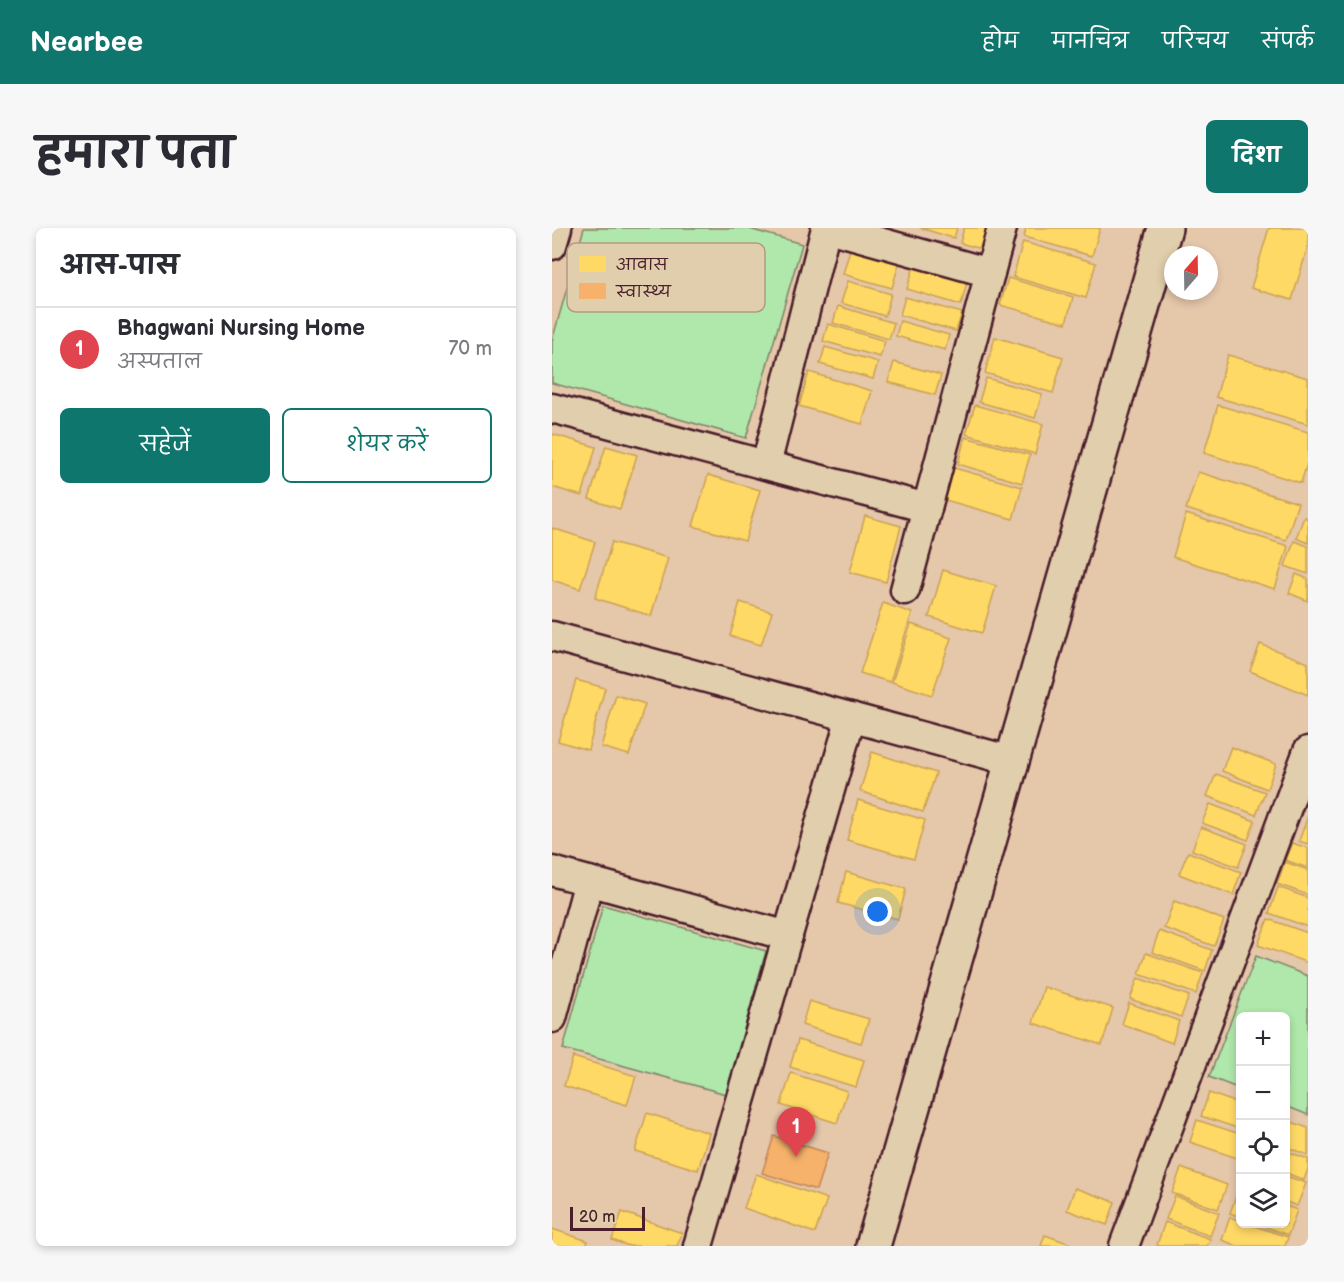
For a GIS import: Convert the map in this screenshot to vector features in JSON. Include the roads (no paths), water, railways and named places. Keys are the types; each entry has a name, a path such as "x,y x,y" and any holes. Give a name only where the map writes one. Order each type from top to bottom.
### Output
{"street":[{"path":"552,246 557,228"},
{"path":"766,465 827,228 990,273"},
{"path":"905,590 1002,228"},
{"path":"873,1246 1165,228"},
{"path":"552,408 927,508"},
{"path":"552,636 1012,761"},
{"path":"698,1246 851,717"},
{"path":"1124,1246 1308,751"},
{"path":"552,871 788,936"},
{"path":"552,1018 589,881"}],"place":[{"name":"Bhagwani Nursing Home","path":"796,1157"}]}
